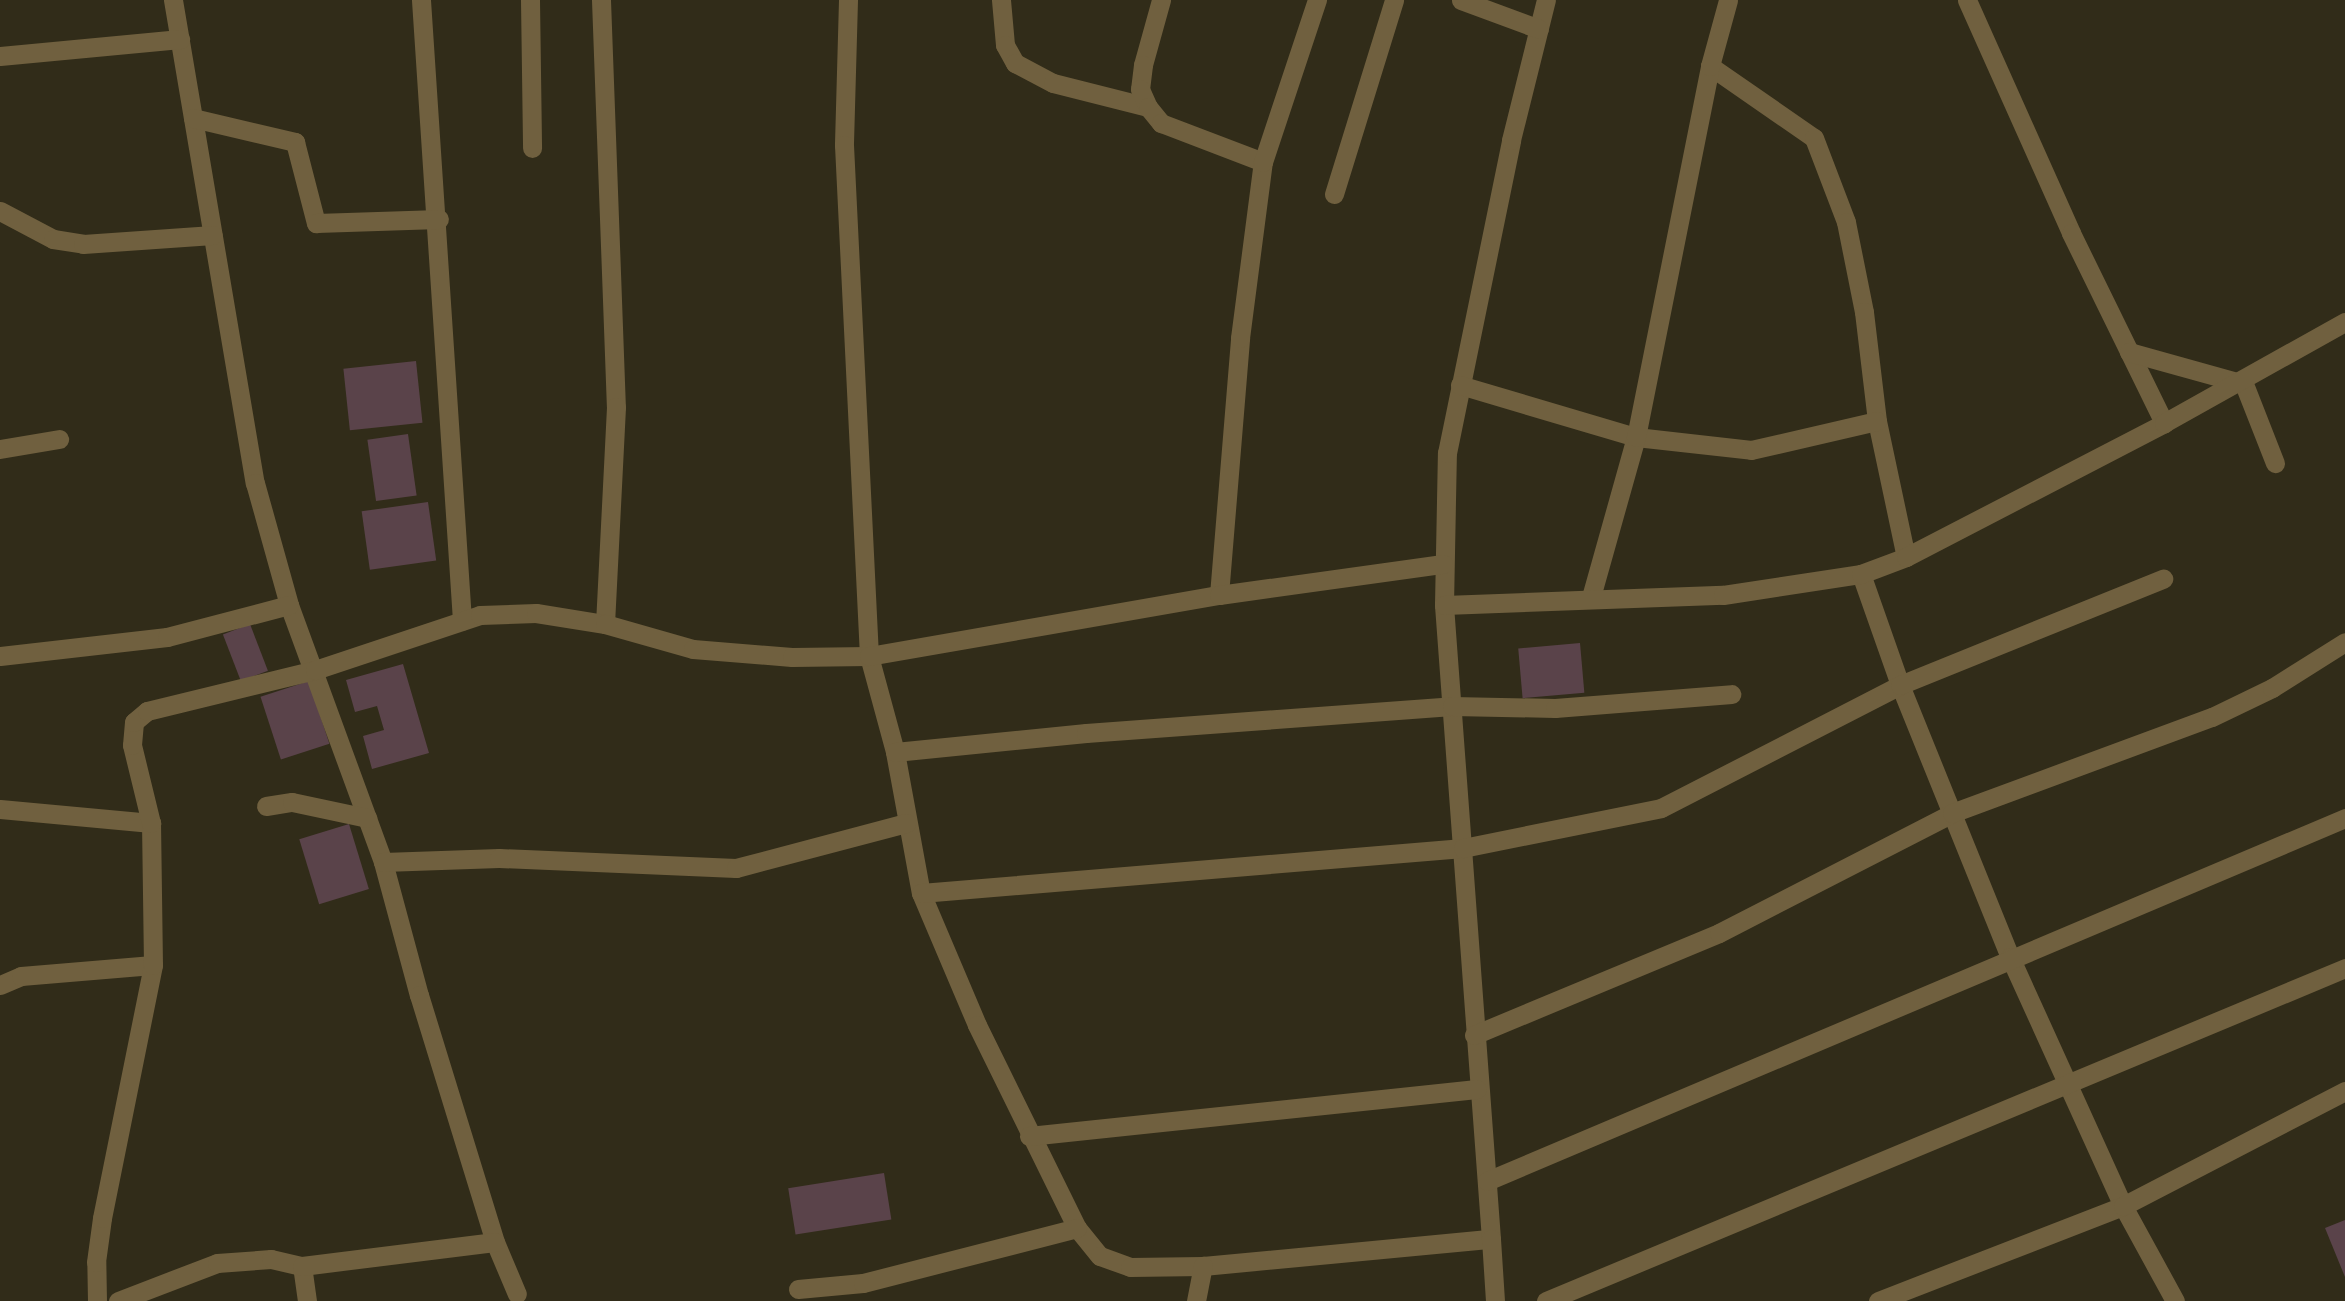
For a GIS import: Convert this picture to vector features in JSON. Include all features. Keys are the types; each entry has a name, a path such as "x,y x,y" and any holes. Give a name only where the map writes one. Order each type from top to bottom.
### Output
{"street":[{"path":"173,0 256,483 289,605 383,862 419,995 495,1242 517,1294"},
{"path":"421,0 424,90 439,219 462,621"},
{"path":"530,0 532,148"},
{"path":"601,0 616,407 605,624"},
{"path":"848,0 844,145 869,656 895,752 921,893 1029,1136 1077,1228 1100,1256 1130,1267 1203,1266 1491,1239"},
{"path":"1001,0 1004,45 1015,63 1053,83 1148,107"},
{"path":"1161,0 1143,65 1140,89 1148,107 1161,123 1263,162"},
{"path":"1219,596 1240,338 1263,162 1317,0"},
{"path":"1334,194 1394,0"},
{"path":"1461,0 1539,29"},
{"path":"1495,1301 1487,1181 1477,1089 1463,848 1444,605 1447,453 1546,0"},
{"path":"1591,597 1636,437 1710,66 1728,0"},
{"path":"1967,0 2071,233 2164,423"},
{"path":"0,56 180,40"},
{"path":"1710,66 1814,138 1846,222 1864,312 1877,421 1906,557"},
{"path":"193,118 295,142 316,223 439,219"},
{"path":"0,211 52,239 83,244 213,235"},
{"path":"1444,605 1591,597 1723,595 1861,574 1906,557 2164,423 2345,321"},
{"path":"2129,352 2244,384 2275,463"},
{"path":"1460,385 1636,437 1751,450 1877,421"},
{"path":"0,449 59,439"},
{"path":"97,1301 96,1262 102,1217 153,965 152,823 132,745 134,722 164,705 315,670 480,615 536,612 605,624 694,649 792,657 869,656 1219,596 1443,564"},
{"path":"1861,574 1900,685 2010,957 2123,1206 2175,1301"},
{"path":"921,893 1463,848 1661,808 1900,685 2163,579"},
{"path":"0,656 167,637 289,605"},
{"path":"1474,1035 1719,933 1952,813 2212,717 2272,688 2345,642"},
{"path":"895,752 1086,733 1452,706 1555,708 1731,694"},
{"path":"266,806 292,803 367,818"},
{"path":"0,809 152,823"},
{"path":"1487,1181 2010,957 2345,818"},
{"path":"383,862 499,858 736,868 906,823"},
{"path":"0,985 21,976 153,965"},
{"path":"1546,1301 2345,968"},
{"path":"1029,1136 1477,1089"},
{"path":"1878,1301 2123,1206 2345,1091"},
{"path":"797,1289 863,1283 1077,1228"},
{"path":"118,1301 217,1263 271,1259 302,1266 495,1242"},
{"path":"302,1266 307,1301"},
{"path":"1196,1301 1203,1266"}],"building":[{"path":"416,361 422,423 350,430 343,369"},
{"path":"408,434 417,495 376,501 367,440"},
{"path":"428,502 436,560 370,570 362,511"},
{"path":"250,624 268,671 241,681 223,634"},
{"path":"1580,643 1584,693 1523,698 1518,648"},
{"path":"403,664 429,753 372,769 363,736 384,730 377,706 355,712 346,680"},
{"path":"309,681 329,744 281,760 260,697"},
{"path":"349,824 369,889 319,904 299,839"},
{"path":"884,1173 891,1219 796,1235 788,1188"},
{"path":"2345,1220 2345,1277 2325,1228"}]}
